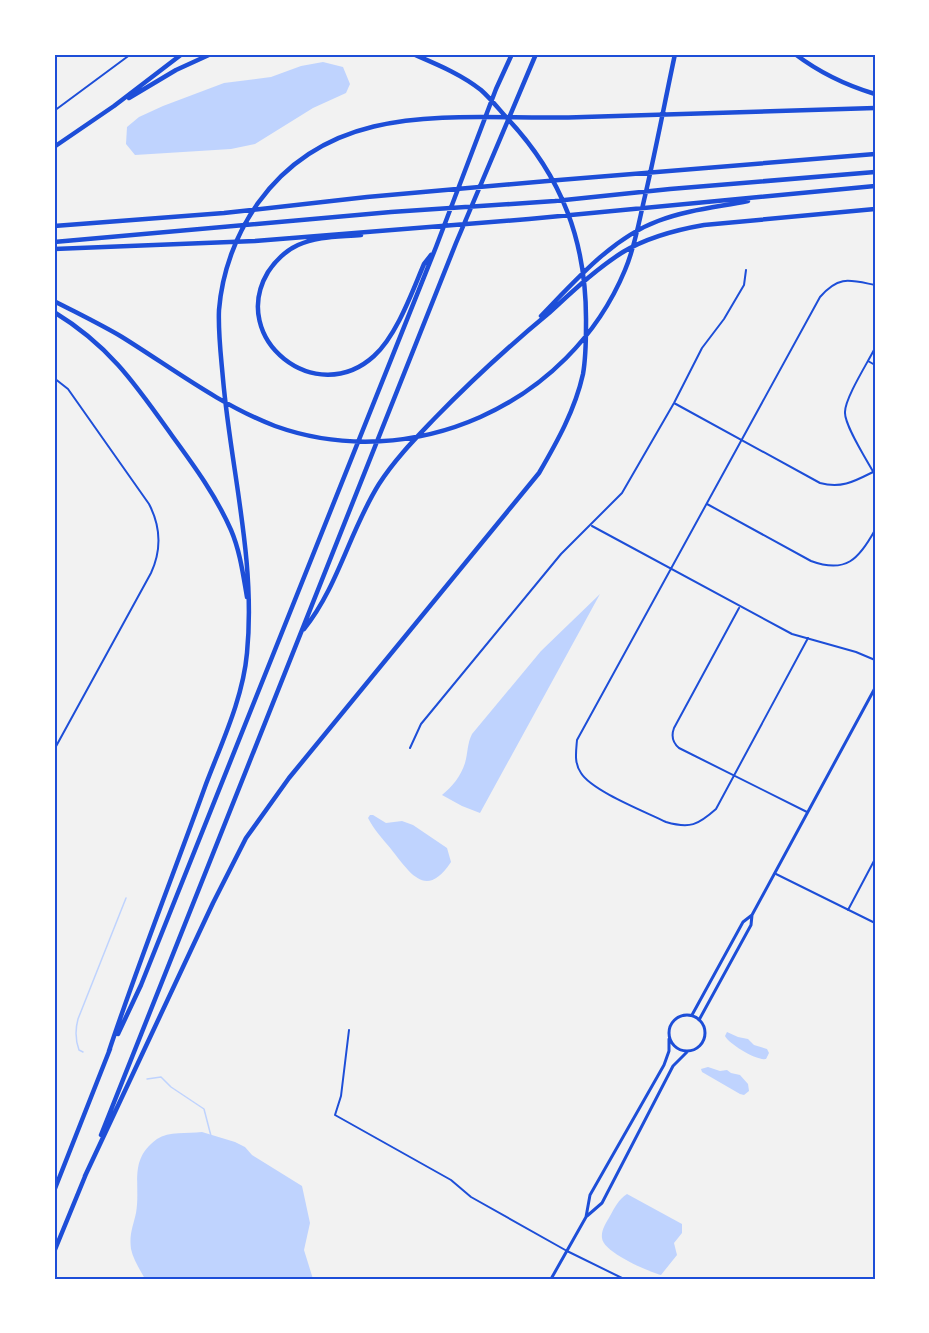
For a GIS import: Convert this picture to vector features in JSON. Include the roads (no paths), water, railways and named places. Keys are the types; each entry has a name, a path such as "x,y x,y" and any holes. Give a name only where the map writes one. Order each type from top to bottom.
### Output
{"highway":[{"path":"54,147 114,106 182,54"},
{"path":"114,106 176,70 211,54"},
{"path":"85,1176 213,903 246,838 290,778 519,499 554,447 575,401 583,373 586,347 586,305 578,241 557,186 534,148 481,90 445,68 412,54"},
{"path":"109,1051 145,975 436,247 496,89 512,54"},
{"path":"54,1252 456,243 536,54"},
{"path":"54,301 120,336 243,412 285,429 333,440 370,442 414,438 461,426 515,399 562,362 595,324 615,292 636,237 675,54"},
{"path":"795,54 820,73 875,94"},
{"path":"54,1191 109,1051 135,973 235,707 247,657 250,614 249,576 225,408 220,346 220,305 227,269 238,238 249,216 263,196 290,168 313,151 357,130 386,123 440,117 576,118 875,108"},
{"path":"54,226 224,213 367,197 875,154"},
{"path":"54,242 875,172"},
{"path":"54,249 255,241 529,219 875,186"},
{"path":"523,335 571,284 632,234 656,221 676,215 772,196"},
{"path":"300,634 317,613 368,504 388,471 404,451 452,401 523,335 602,267 623,252 660,235 704,225 875,209"},
{"path":"400,228 312,240 299,244 277,260 262,286 259,314 266,338 284,360 302,370 326,375 347,372 362,366 376,354 387,339 424,264 436,247"},
{"path":"54,312 96,342 119,364 206,483 225,518 238,551 250,614"}],"street":[{"path":"54,111 131,54"},
{"path":"411,748 421,724 561,554 622,493 674,403 702,348 724,320 744,285 746,270"},
{"path":"808,639 716,809 702,821 690,826 666,822 592,785 581,773 576,760 577,740 820,297 840,280 875,285"},
{"path":"674,403 826,484 847,485 874,473 847,423 844,411 875,348"},
{"path":"868,361 875,365"},
{"path":"54,378 75,398 149,504 158,523 159,534 158,552 151,573 54,750"},
{"path":"707,504 811,561 826,566 841,566 850,562 866,546 875,530"},
{"path":"591,525 792,634 856,651 875,660"},
{"path":"740,606 672,733 674,742 679,748 807,812"},
{"path":"692,1016 740,927 752,915 875,688"},
{"path":"848,910 875,859"},
{"path":"775,873 875,924"},
{"path":"699,1020 751,926 752,915"},
{"path":"551,1279 586,1217 590,1195 664,1065 669,1051 670,1026 679,1016 692,1016 703,1025 705,1037 699,1047 688,1051 673,1066 602,1203 586,1217"},
{"path":"349,1030 341,1096 335,1115 451,1180 471,1197 567,1251 624,1279"},
{"path":"669,1039 677,1048 688,1051"}],"water":[{"path":"323,62 343,67 350,84 346,93 313,108 255,144 231,149 135,155 126,144 127,127 139,117 163,106 224,83 271,77 301,66"},
{"path":"600,594 480,813 442,795 453,785 461,772 472,734 541,651"},
{"path":"370,815 386,823 402,821 413,825 447,848 451,862 434,879 426,881 419,879 405,867 376,830 368,818"},
{"path":"727,1032 767,1049 769,1053 766,1059 750,1055 737,1047 725,1036"},
{"path":"708,1067 740,1075 748,1084 749,1091 744,1095 740,1094 702,1072 701,1069"},
{"path":"202,1132 245,1147 252,1155 302,1186 310,1223 304,1250 313,1279 145,1279 131,1249 139,1164 142,1155 162,1136"},
{"path":"627,1194 682,1224 682,1233 674,1243 677,1255 661,1275 617,1255 604,1243 602,1235 604,1227 617,1204"}],"waterway":[{"path":"83,1052 79,1050 76,1038 78,1019 126,898"},
{"path":"147,1079 161,1077 171,1087 204,1109 211,1136"}]}
